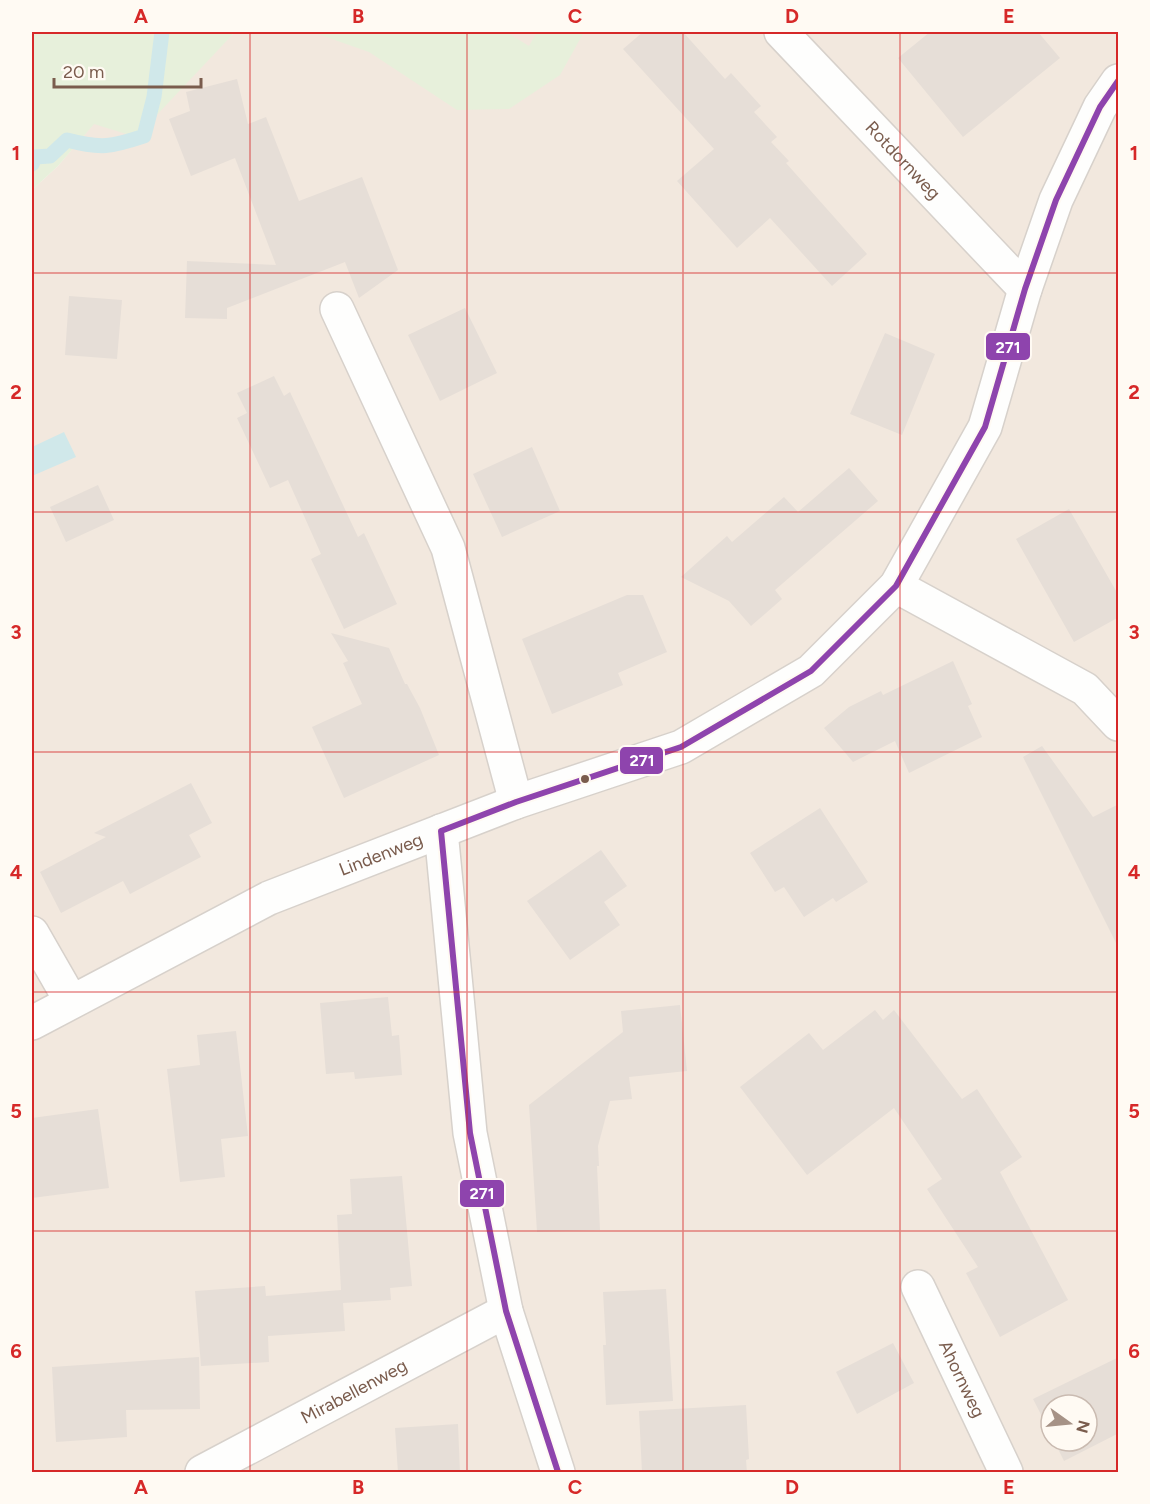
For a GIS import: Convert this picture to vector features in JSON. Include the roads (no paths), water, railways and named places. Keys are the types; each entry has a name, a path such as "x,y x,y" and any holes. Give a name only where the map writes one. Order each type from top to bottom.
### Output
{"street":[{"name":"Rotdornweg","path":"782,32 1025,289"},
{"name":"Lindenweg","path":"32,1023 71,1000 269,898 516,802 681,747 811,671 896,586 985,427 1025,289 1056,200 1100,106 1119,81"},
{"path":"337,309 448,548 516,802"},
{"path":"896,586 1085,689 1119,724"},
{"path":"441,831 470,1133 506,1311 558,1473"},
{"path":"32,933 71,1000"},
{"name":"Ahornweg","path":"918,1287 1006,1473"},
{"name":"Mirabellenweg","path":"202,1473 506,1311"}],"water":[{"path":"64,432 76,457 32,476 32,447"}],"waterway":[{"path":"32,164 35,157 50,156 67,140 98,146 123,143 144,136 154,97 162,32"}]}
